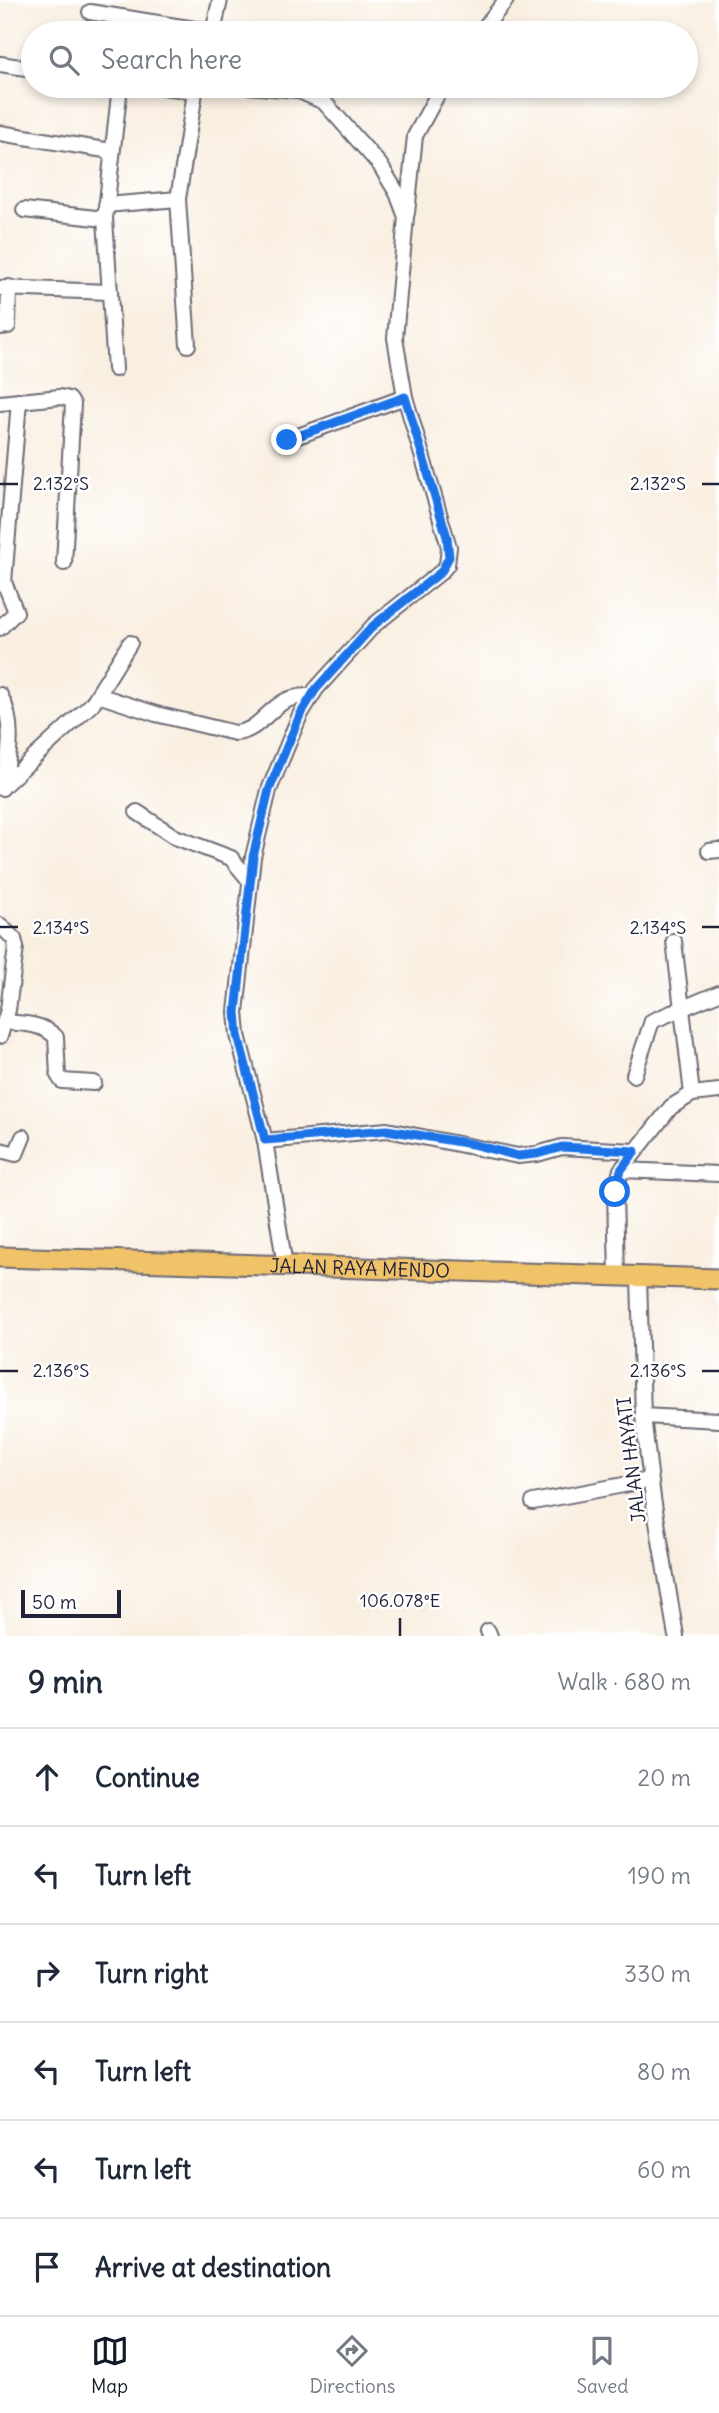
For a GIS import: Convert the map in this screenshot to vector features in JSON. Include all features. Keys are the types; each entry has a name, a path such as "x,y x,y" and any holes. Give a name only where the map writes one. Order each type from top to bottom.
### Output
{"highway":[{"name":"JALAN RAYA MENDO","path":"0,1257 617,1278 719,1279"}],"street":[{"path":"215,21 220,0"},
{"path":"489,21 506,0"},
{"path":"90,12 145,21"},
{"path":"0,64 21,67"},
{"path":"115,369 106,212 118,98"},
{"path":"188,345 178,199 194,98"},
{"path":"314,98 324,103 380,165 406,216"},
{"path":"285,1266 265,1140 245,1064 236,1012 250,881 269,790 310,696 383,617 433,580 447,565 447,537 405,397 395,338 395,316 415,136 436,98"},
{"path":"0,134 111,151"},
{"path":"24,210 106,212 178,199"},
{"path":"0,327 8,326 4,288 110,292"},
{"path":"0,402 61,397 69,398 74,404 64,563"},
{"path":"287,440 405,397"},
{"path":"0,628 16,612 4,582 19,401"},
{"path":"1,790 98,695 130,643"},
{"path":"0,695 9,719 10,740 1,790"},
{"path":"98,695 156,714 235,733 247,729 283,700 294,695 310,696"},
{"path":"137,812 176,837 231,858 250,881"},
{"path":"0,925 14,939 15,952 3,1029 41,1026 49,1030 56,1037 58,1075 62,1082 94,1083"},
{"path":"674,942 692,1094"},
{"path":"634,1075 652,1021 719,993"},
{"path":"617,1278 615,1192 621,1170 671,1107 692,1094 719,1091"},
{"path":"265,1140 387,1130 472,1144 518,1156 562,1147 635,1151"},
{"path":"0,1150 16,1154 23,1137"},
{"path":"621,1170 719,1174"},
{"name":"JALAN HAYATI","path":"639,1278 643,1416 650,1480 676,1636"},
{"path":"643,1416 719,1420"},
{"path":"533,1502 650,1480"}],"route":[{"path":"287,440 405,397 447,537 449,557 447,565 433,580 383,617 310,696 269,790 253,857 236,1012 238,1035 265,1140 387,1130 472,1144 518,1156 537,1154 555,1147 635,1151 621,1170 615,1192"}]}
